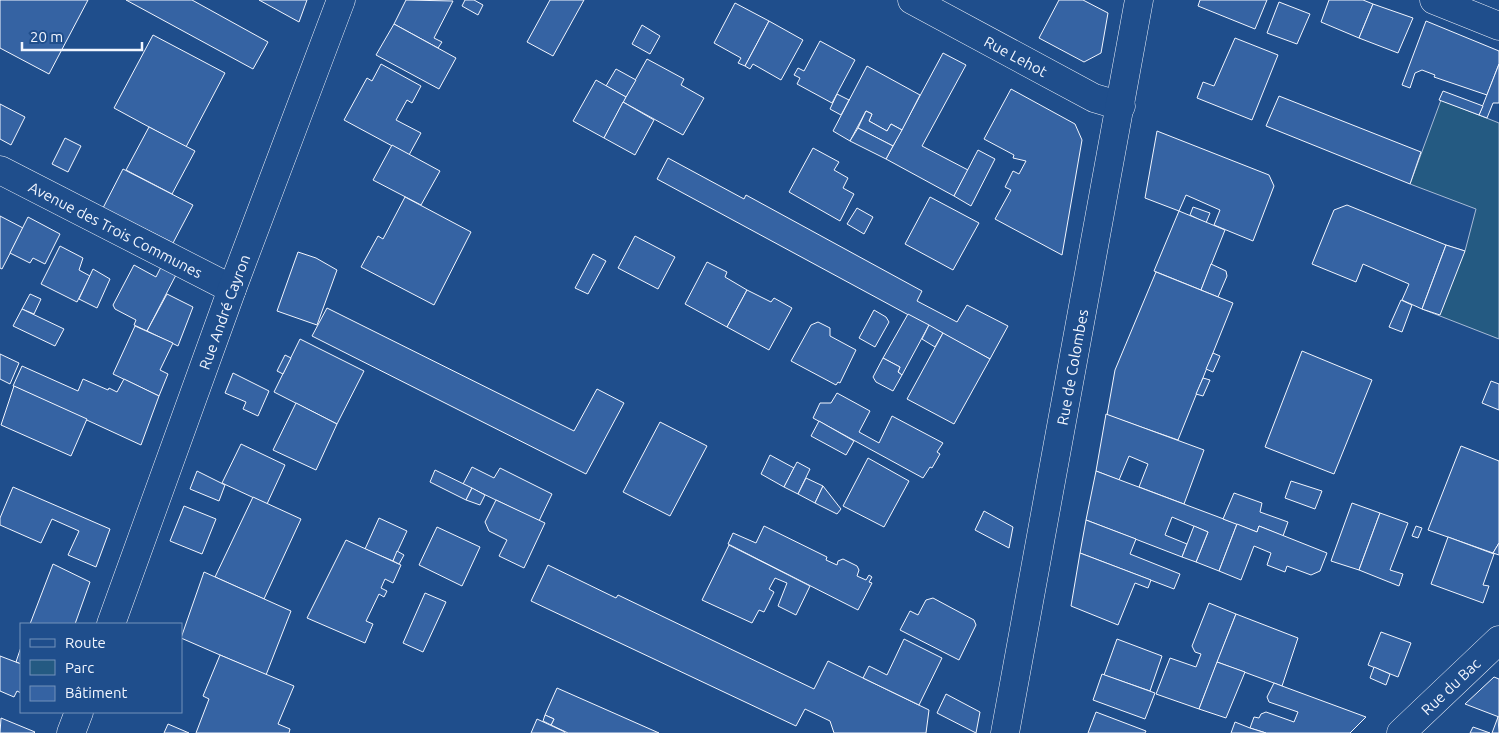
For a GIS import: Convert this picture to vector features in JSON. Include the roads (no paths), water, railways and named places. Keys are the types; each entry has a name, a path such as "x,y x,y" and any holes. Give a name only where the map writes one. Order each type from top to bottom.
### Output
{"street":[{"name":"Rue André Cayron","path":"111,623 232,289 341,0"},
{"name":"Rue Lehot","path":"912,0 1094,98 1121,106"},
{"name":"Rue de Colombes","path":"1004,733 1139,0"},
{"path":"1434,0 1499,26"},
{"name":"Avenue des Trois Communes","path":"0,170 232,289"},
{"name":"Rue du Bac","path":"1401,733 1499,640"},
{"path":"71,733 79,713"}]}
